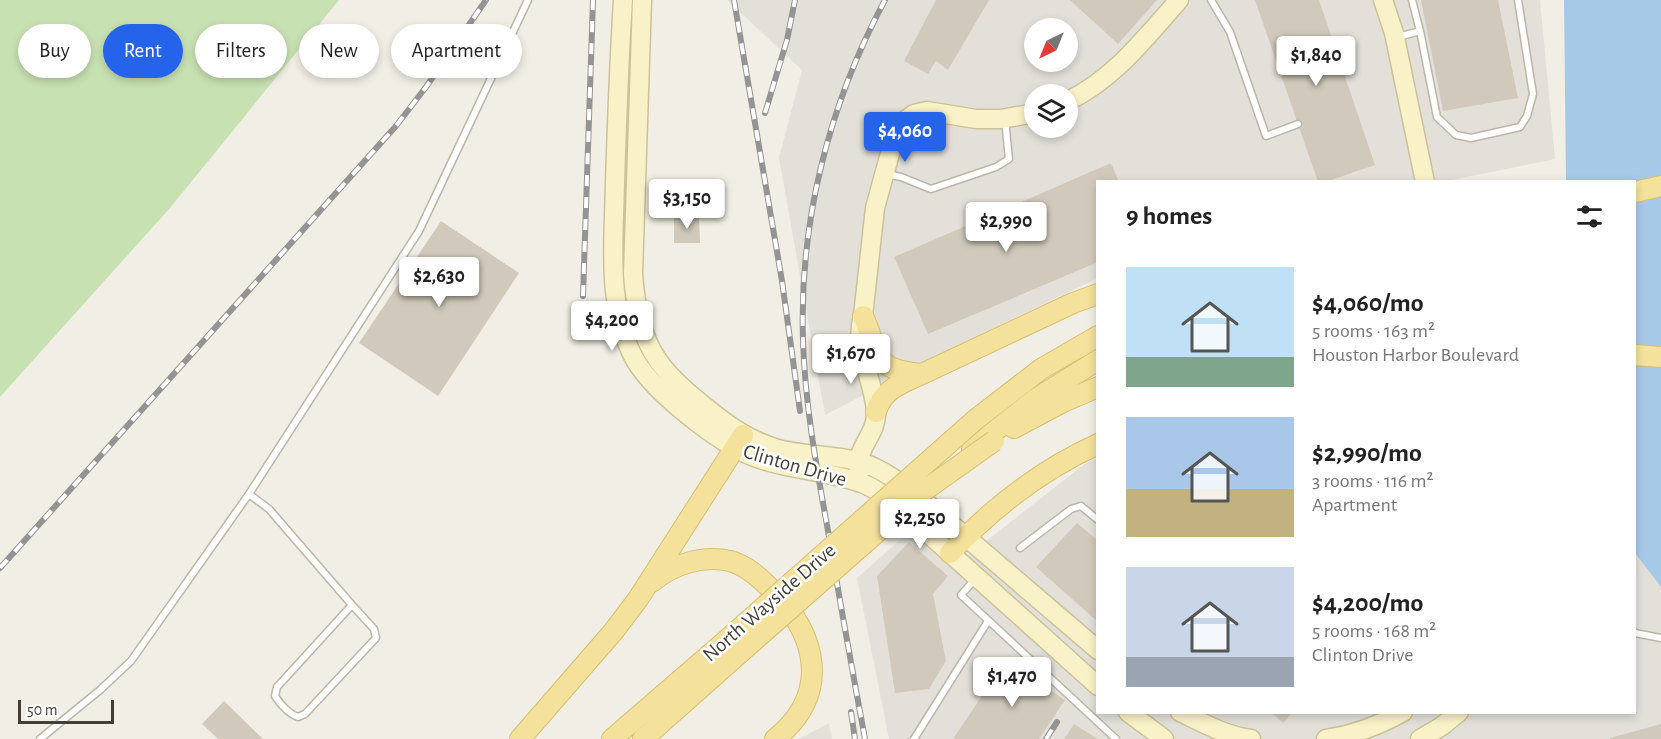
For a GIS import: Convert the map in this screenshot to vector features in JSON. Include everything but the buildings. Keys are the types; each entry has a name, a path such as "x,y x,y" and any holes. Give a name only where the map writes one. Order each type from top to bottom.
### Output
{"main road":[{"name":"Clinton Drive","path":"623,0 617,104 613,276 622,328 634,358 649,379 688,414 775,464 860,483 875,489 892,501 1096,684"},
{"name":"Clinton Drive","path":"642,0 633,274 638,316 649,345 671,379 714,414 739,442 760,443 794,453 857,461 881,471 910,489 1096,648"},
{"path":"1078,95 1115,70 1179,0"},
{"path":"1383,0 1395,38 1425,180"},
{"path":"876,412 860,343 860,327 871,227 895,135 903,122 914,114 927,111 962,118 1005,118 1024,115"},
{"path":"1636,192 1661,186"},
{"path":"860,483 857,461 860,451 871,435 878,404 886,392 1073,303 1096,295"},
{"path":"863,316 870,330 875,351 886,364 900,372 922,374"},
{"name":"North Wayside Drive","path":"612,739 735,644 925,490 986,432 1034,374 1096,337"},
{"path":"1636,356 1661,357"},
{"path":"986,432 1052,387 1096,361"},
{"name":"North Wayside Drive","path":"643,739 735,644 986,432 1042,412 1096,388"},
{"path":"520,739 613,632 646,588 739,442"},
{"path":"950,553 1019,489 1075,454 1096,445"},
{"path":"646,588 658,577 686,563 717,559 731,561 744,567 764,582 786,604 804,631 810,646 813,662 812,679 803,709 796,720 776,739"},
{"path":"977,577 993,560"},
{"path":"1184,714 1239,738 1251,739"},
{"path":"1326,739 1379,726 1400,714"},
{"path":"1420,739 1458,714"},
{"path":"1440,739 1459,714"},
{"path":"1131,716 1157,739"},
{"path":"1131,716 1164,739"}],"lane":[{"path":"40,739 100,690 130,661 249,494 419,231 528,0"},
{"path":"1211,0 1222,15 1230,32 1266,136 1298,124"},
{"path":"1412,0 1437,117 1456,135 1471,138 1520,127 1527,116 1533,94 1518,0"},
{"path":"1395,38 1420,32"},
{"path":"884,173 931,189 996,167 1009,159 1005,118"},
{"path":"249,494 269,509 374,629 376,638 306,714 294,716 275,696 277,687 352,605"},
{"path":"1020,548 1071,508 1081,506 1096,518"},
{"path":"977,577 961,595 1116,739"},
{"path":"914,739 988,621"},
{"path":"1636,633 1661,638"}],"shaded area":[{"path":"727,0 1540,0 1555,159 1452,180 1096,180 1096,279 983,333 825,415 779,158 802,70"},
{"path":"1096,459 1096,714 1636,714 1636,554 1661,587 1661,739 889,739 857,578 911,530 953,567 1086,463"},
{"path":"829,723 832,739 799,739"}],"green space":[{"path":"0,0 339,0 320,24 299,24 299,49 287,64 287,24 195,24 195,78 276,78 170,208 0,397"}],"water":[{"path":"1564,0 1661,0 1661,587 1636,554 1636,180 1566,180"}],"railway":[{"path":"0,568 396,126 486,0"},
{"path":"583,296 593,0"},
{"path":"734,0 782,281 800,411"},
{"path":"765,113 787,40 795,0"},
{"path":"865,739 806,391 803,296 812,208 833,122 865,40 885,0"},
{"path":"851,712 855,739"},
{"path":"1046,739 1057,722"}]}
